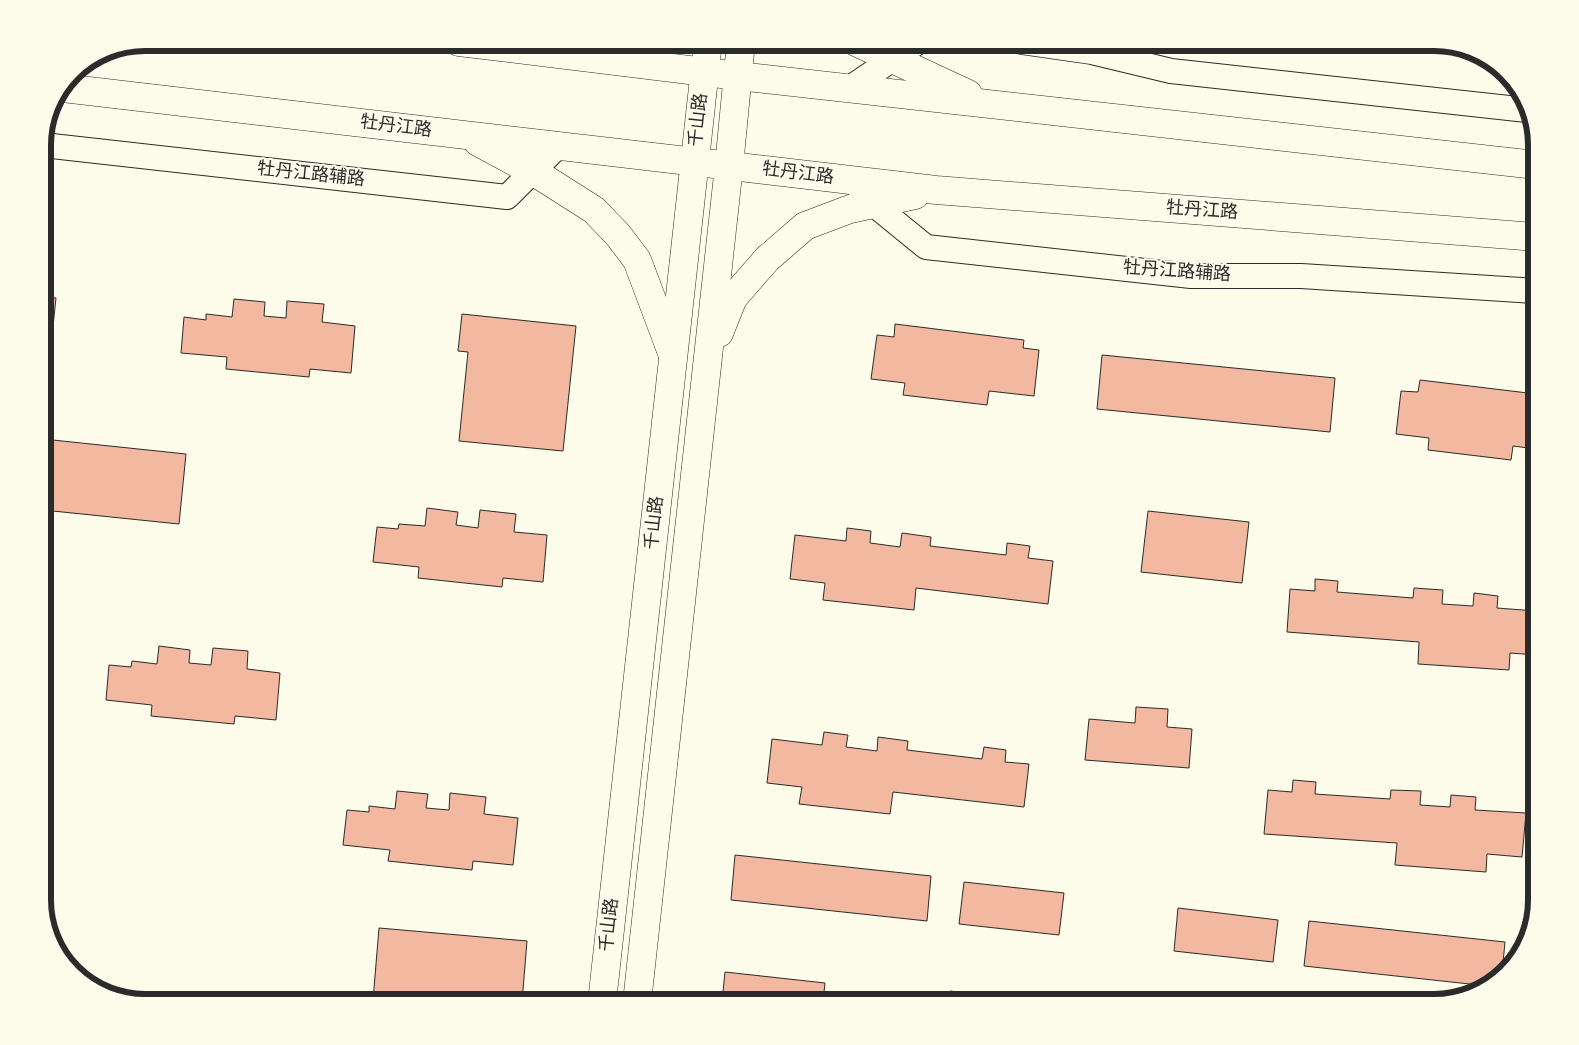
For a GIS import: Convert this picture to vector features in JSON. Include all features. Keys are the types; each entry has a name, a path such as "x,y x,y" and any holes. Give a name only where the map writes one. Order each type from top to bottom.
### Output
{"street":[{"path":"577,51 704,72 1528,164"},
{"name":"千山路","path":"603,994 707,51"},
{"name":"千山路","path":"639,994 729,166 739,51"},
{"path":"876,51 987,103"},
{"path":"850,88 905,51"},
{"path":"1085,51 1171,71 1520,109"},
{"name":"牡丹江路","path":"70,89 936,190 1528,236"},
{"path":"466,135 532,171 594,210 618,235 637,260 673,357"},
{"name":"牡丹江路辅路","path":"51,146 507,198 558,146"},
{"name":"牡丹江路辅路","path":"842,179 926,247 1191,276 1301,276 1528,290"},
{"path":"707,362 733,298 767,259 805,226 850,209 936,190"}],"building":[{"path":"51,298 56,298 51,345"},
{"path":"234,299 265,302 264,316 286,318 287,301 324,304 322,322 355,326 351,373 310,369 309,377 226,369 227,357 181,353 184,317 206,320 206,314 232,317"},
{"path":"462,314 576,326 563,451 459,441 468,352 458,351"},
{"path":"895,324 1024,340 1023,348 1039,350 1034,396 989,391 987,405 903,395 905,383 871,379 877,335 894,337"},
{"path":"1102,355 1335,378 1330,432 1097,409"},
{"path":"1420,380 1528,393 1528,448 1513,446 1511,460 1428,450 1429,438 1396,434 1401,391 1418,392"},
{"path":"51,440 186,454 179,524 51,511"},
{"path":"427,508 458,512 456,525 478,528 480,510 516,514 514,532 547,535 543,582 503,578 502,587 418,578 419,567 373,562 377,527 398,529 399,524 425,526"},
{"path":"1148,511 1249,522 1242,583 1141,572"},
{"path":"847,528 871,531 870,543 900,547 902,533 931,537 930,546 1006,555 1007,543 1030,546 1028,558 1053,561 1048,604 916,588 914,610 823,600 825,583 790,579 795,535 846,541"},
{"path":"1315,579 1338,581 1337,592 1413,598 1414,588 1443,590 1442,604 1473,606 1474,593 1498,596 1497,608 1528,610 1528,654 1510,653 1509,670 1418,664 1419,642 1287,632 1290,589 1315,591"},
{"path":"159,646 190,650 189,663 211,665 213,648 248,651 247,669 280,673 276,720 235,716 234,724 151,716 152,705 106,700 109,665 131,667 132,661 157,664"},
{"path":"1136,707 1168,709 1167,727 1192,729 1189,768 1085,760 1089,719 1135,723"},
{"path":"824,732 848,735 846,747 877,751 878,737 908,741 907,750 982,759 984,747 1006,750 1005,762 1029,764 1024,807 893,792 890,814 799,804 802,787 767,783 772,739 822,745"},
{"path":"1293,780 1316,782 1315,794 1390,799 1391,790 1421,791 1420,805 1450,807 1451,795 1476,797 1475,810 1526,813 1522,857 1487,854 1486,872 1395,865 1397,843 1264,834 1268,790 1292,792"},
{"path":"397,791 428,794 426,808 449,810 450,793 486,797 484,814 518,818 513,865 473,861 472,870 388,861 390,850 343,845 347,810 369,812 369,806 395,809"},
{"path":"735,855 931,876 927,921 731,900"},
{"path":"964,882 1064,893 1059,935 959,924"},
{"path":"1178,908 1278,920 1273,962 1174,951"},
{"path":"1309,921 1505,942 1503,963 1486,978 1475,985 1304,966"},
{"path":"379,928 527,941 523,994 374,994"},
{"path":"725,972 825,983 824,994 723,994"},
{"path":"950,991 977,994 949,994"}]}
